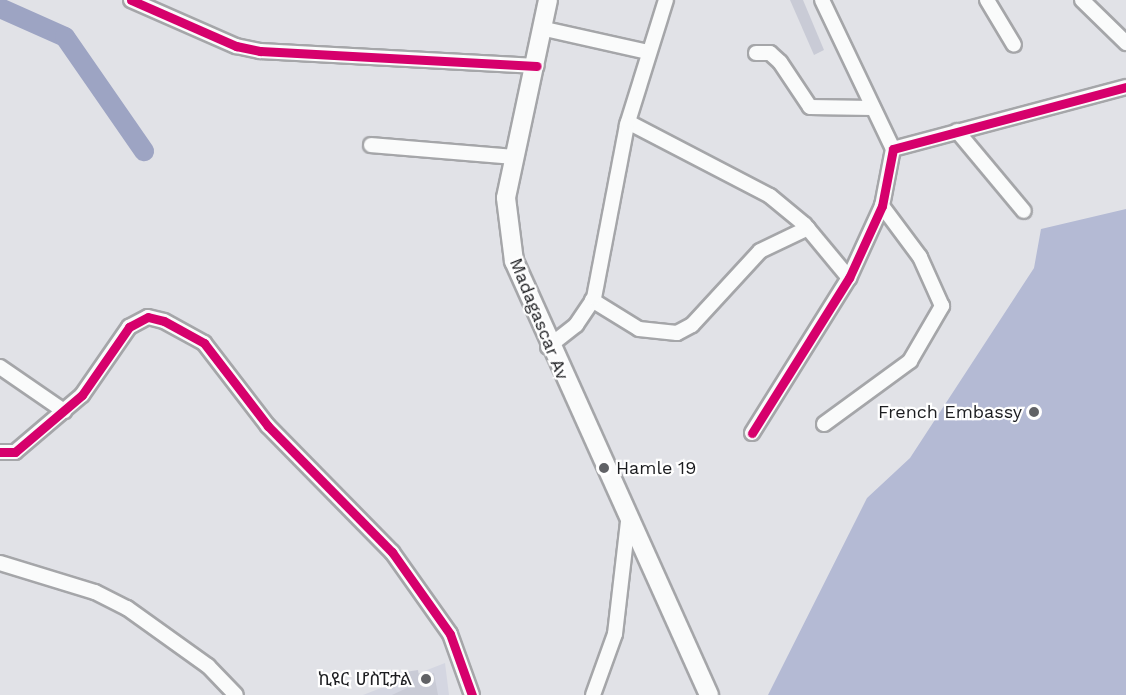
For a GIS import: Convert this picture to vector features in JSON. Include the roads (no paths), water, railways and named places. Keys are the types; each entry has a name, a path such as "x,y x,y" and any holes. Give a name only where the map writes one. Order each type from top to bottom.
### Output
{"main road":[{"name":"Madagascar Av","path":"548,0 545,29 537,66 513,157 505,215 519,278 628,522 709,695"}],"street":[{"path":"131,0 236,46 260,51 537,66"},
{"path":"549,347 576,326 592,300 628,122 666,0"},
{"path":"752,433 849,278 882,206 893,149 822,0"},
{"path":"987,0 1014,45"},
{"path":"1082,0 1126,43"},
{"path":"545,29 648,52"},
{"path":"756,53 770,53 780,62 810,107 872,108"},
{"path":"893,149 1126,87"},
{"path":"628,122 770,196 808,228 849,278"},
{"path":"957,131 1024,212"},
{"path":"370,145 513,157"},
{"path":"824,424 910,361 942,306 920,257 882,206"},
{"path":"592,300 639,329 677,333 692,325 760,251 808,228"},
{"path":"0,452 15,452 64,411 98,378 120,338 137,321 148,317 164,321 204,343 268,426 392,552 450,634 472,695"},
{"path":"0,367 64,411"},
{"path":"593,695 615,634 628,522"},
{"path":"0,563 95,592 127,608 208,666 236,695"}],"waterway":[{"path":"0,8 65,37 144,151"}],"place":[{"name":"French Embassy","path":"1034,412"},
{"name":"Hamle 19","path":"604,468"},
{"name":"ኪዩር ሆስፒታል","path":"426,679"}]}
